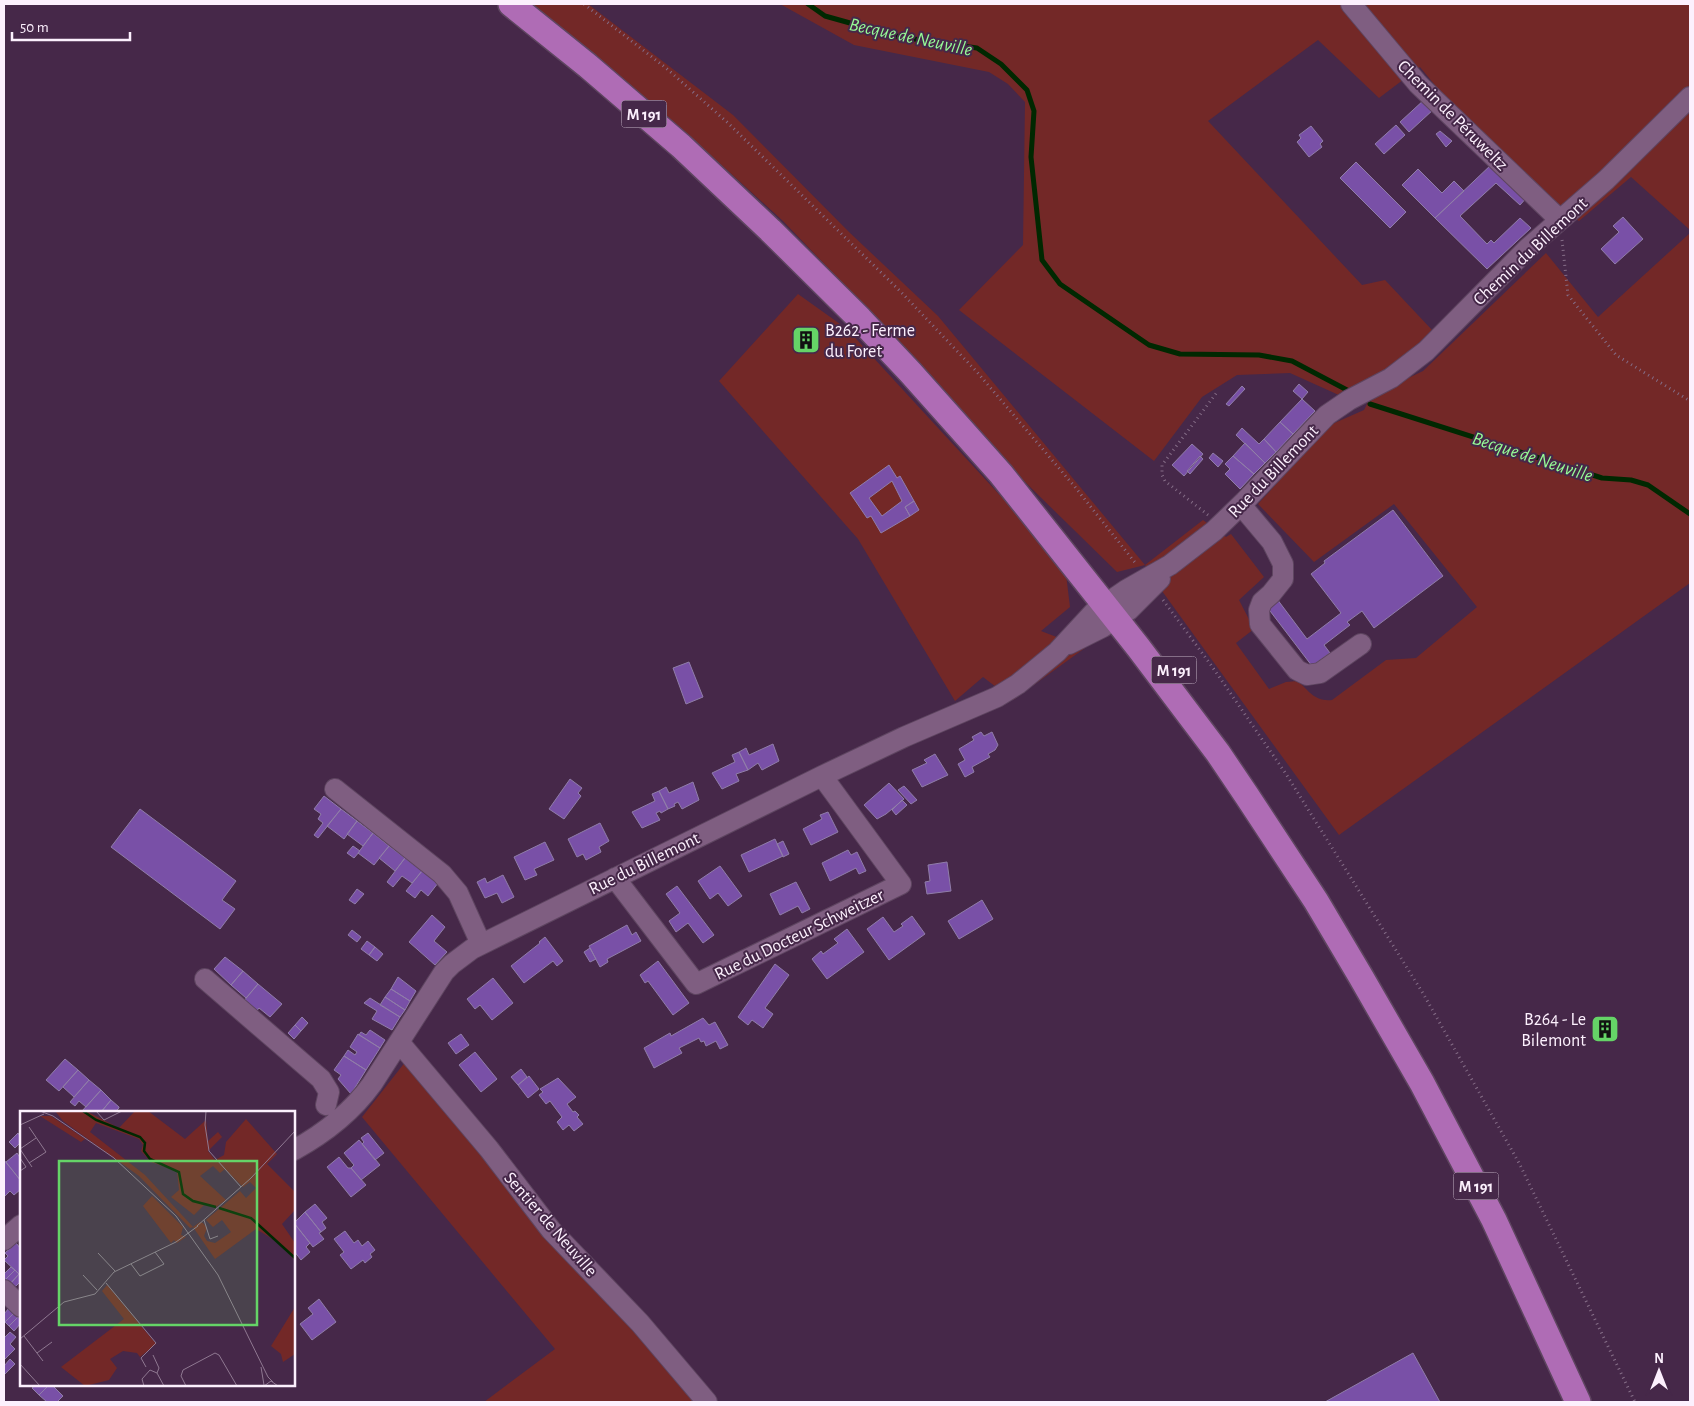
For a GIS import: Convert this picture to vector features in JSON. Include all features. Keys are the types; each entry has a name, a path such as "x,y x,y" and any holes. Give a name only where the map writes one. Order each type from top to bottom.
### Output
{"main road":[{"name":"M 191","path":"511,4 622,95 692,156 770,230 904,364 1117,607 1218,753 1316,901 1422,1083 1494,1220 1578,1402"}],"street":[{"name":"Chemin de Péruweltz","path":"1351,4 1418,84 1560,220"},
{"name":"Chemin du Billemont","path":"1361,394 1391,378 1426,351 1528,248 1620,167 1690,97"},
{"name":"Rue du Billemont","path":"295,1149 330,1128 359,1101 372,1084 444,972 457,960 480,944 614,878 904,737 997,697 1018,684 1057,652 1086,618 1117,607 1188,552 1241,505 1326,415 1341,404 1361,394"},
{"path":"1241,505 1272,542 1283,564 1283,579 1262,602 1259,610 1260,624 1297,670 1307,674 1320,674 1361,644"},
{"name":"Rue du Docteur Schweitzer","path":"614,878 696,984 901,884 822,776"},
{"path":"335,789 442,874 458,893 480,944"},
{"path":"205,979 321,1079 329,1092 326,1105"},
{"name":"Sentier de Neuville","path":"399,1042 489,1149 552,1230 640,1323 707,1402"},
{"path":"4,1240 20,1226"},
{"path":"4,1290 20,1306"}],"path":[{"path":"1560,220 1568,295 1616,355 1690,401"},
{"path":"1218,391 1162,465 1162,475 1165,481 1221,524"}],"shaded area":[{"path":"533,4 588,4 733,115 849,232 938,316 1145,565 1117,572 1025,482 932,376 783,221 682,129"},
{"path":"780,4 1690,4 1690,230 1631,177 1579,221 1558,207 1443,95 1420,67 1379,98 1318,40 1208,121 1362,285 1385,280 1432,330 1407,359 1341,396 1290,373 1237,375 1202,397 1154,461 959,310 1023,245 1025,102 1008,84 989,72 854,45"},
{"path":"1690,233 1690,583 1339,835 1145,565 1203,520 1226,537 1231,534 1264,577 1239,600 1254,629 1236,643 1269,689 1286,682 1298,681 1317,698 1332,700 1386,660 1416,658 1477,607 1394,504 1314,562 1258,504 1330,425 1364,410 1371,396 1423,371 1546,253 1598,317"},
{"path":"798,294 847,329 1065,566 1070,607 1041,631 1085,648 1013,700 983,677 955,701 858,539 719,381"},
{"path":"406,1061 694,1402 484,1402 555,1349 362,1117"}],"building":[{"path":"1425,99 1434,109 1409,132 1400,122"},
{"path":"1396,125 1405,135 1384,154 1375,144"},
{"path":"1311,126 1323,141 1320,144 1322,147 1309,157 1297,142 1301,138 1299,135"},
{"path":"1440,131 1452,141 1446,147 1436,134"},
{"path":"1356,162 1406,212 1390,228 1340,178"},
{"path":"1493,163 1528,196 1520,205 1496,183 1460,216 1487,244 1491,240 1494,243 1520,218 1531,228 1487,269 1435,218"},
{"path":"1418,169 1442,193 1454,181 1464,191 1435,218 1402,185"},
{"path":"1623,217 1643,239 1615,264 1601,249 1619,232 1613,226"},
{"name":"B262 - Ferme du Foret","path":"805,332 813,338 811,347 806,347 799,342 797,337"},
{"path":"1299,384 1308,392 1302,399 1293,391"},
{"path":"1242,386 1245,389 1229,406 1226,404"},
{"path":"1302,399 1315,411 1293,434 1280,422"},
{"path":"1280,422 1293,434 1276,452 1264,439"},
{"path":"1242,428 1259,444 1264,439 1276,452 1265,463 1236,435"},
{"path":"1245,443 1265,463 1254,474 1233,456"},
{"path":"1192,444 1203,454 1184,476 1172,465"},
{"path":"1213,453 1223,461 1218,467 1209,458"},
{"path":"1200,456 1203,459 1190,474 1187,471"},
{"path":"1233,456 1254,474 1240,489 1225,474 1230,469 1225,464"},
{"path":"889,465 897,478 900,476 914,501 905,507 910,516 881,533 871,516 867,518 850,493","holes":["892,481 902,501 882,516 869,498"]},
{"path":"914,501 919,510 910,516 905,507"},
{"path":"1393,510 1443,576 1374,628 1362,611 1347,622 1350,625 1324,645 1330,653 1312,666 1267,607 1277,599 1307,639 1341,613 1311,574 1325,563 1324,561"},
{"path":"689,662 703,697 686,704 673,668"},
{"path":"981,732 984,736 992,732 998,745 995,750 988,754 990,757 972,767 974,772 965,777 958,764 965,760 959,749 974,740 972,737"},
{"path":"773,744 779,761 762,770 758,763 748,770 739,752 746,748 749,755"},
{"path":"739,752 748,770 736,774 739,781 722,789 712,773 735,762 732,755"},
{"path":"935,754 948,775 922,787 912,770 927,763 924,760"},
{"path":"570,779 582,788 578,793 581,796 564,819 549,809"},
{"path":"693,782 699,800 682,809 678,802 674,804 675,806 668,809 659,791 666,787 669,793"},
{"path":"889,783 904,799 877,819 864,805"},
{"path":"904,786 917,800 911,804 898,790"},
{"path":"659,791 668,809 661,813 660,811 656,813 660,820 642,828 632,812 655,801 652,794"},
{"path":"324,796 341,809 318,838 314,835 323,823 318,819 321,814 314,809"},
{"path":"902,800 907,805 896,815 892,810"},
{"path":"140,809 236,881 222,900 235,909 220,929 111,847"},
{"path":"341,809 357,821 344,839 327,826"},
{"path":"828,812 838,832 811,845 803,829 822,819 820,815"},
{"path":"357,821 373,833 363,846 347,834"},
{"path":"600,823 609,841 599,847 601,852 586,860 583,854 577,857 568,839"},
{"path":"373,833 389,846 374,865 358,853"},
{"path":"775,839 783,856 749,872 741,855"},
{"path":"783,841 789,854 783,857 777,844"},
{"path":"545,842 554,860 534,869 537,875 525,880 514,857"},
{"path":"353,846 360,851 354,858 347,853"},
{"path":"389,846 405,858 395,871 379,858"},
{"path":"848,850 851,855 857,852 866,871 859,874 856,868 830,881 822,863"},
{"path":"405,858 422,871 412,883 402,876 393,887 387,882"},
{"path":"947,862 951,891 927,894 925,882 930,881 928,865"},
{"path":"720,866 742,896 728,906 718,893 710,899 698,881"},
{"path":"422,871 438,883 428,896 421,890 415,898 406,891"},
{"path":"503,875 514,897 502,903 497,893 485,898 477,882 485,878 487,883"},
{"path":"796,882 810,909 802,913 798,906 780,915 770,894"},
{"path":"677,886 714,935 703,943 688,923 676,932 669,921 680,913 666,894"},
{"path":"357,889 364,894 355,904 349,900"},
{"path":"982,900 993,919 959,939 948,921"},
{"path":"432,915 445,927 434,941 447,952 435,965 409,942"},
{"path":"912,916 925,934 889,960 867,929 883,917 894,932"},
{"path":"627,925 632,935 636,932 641,941 607,959 608,962 600,967 589,946"},
{"path":"847,929 864,952 827,979 812,959 821,951 823,954 838,943 834,939"},
{"path":"352,930 361,937 357,942 348,935"},
{"path":"545,937 563,961 557,966 553,961 524,983 511,966"},
{"path":"367,941 375,947 369,955 361,949"},
{"path":"375,947 383,954 377,961 369,955"},
{"path":"590,948 596,959 590,962 584,952"},
{"path":"225,957 243,971 231,985 214,969"},
{"path":"658,961 689,1003 673,1015 648,981 645,983 640,975"},
{"path":"775,964 789,975 765,1008 773,1014 763,1028 752,1020 748,1025 738,1017"},
{"path":"243,971 258,984 246,998 231,985"},
{"path":"398,977 416,991 410,1001 391,989"},
{"path":"493,978 513,1003 492,1020 480,1005 475,1009 467,999"},
{"path":"258,984 282,1004 270,1017 259,1008 255,1013 243,1002"},
{"path":"391,989 410,1001 405,1010 385,997"},
{"path":"385,997 405,1010 400,1017 380,1005"},
{"path":"370,998 400,1017 392,1030 372,1019 377,1011 364,1003"},
{"path":"302,1017 308,1023 301,1031 295,1025"},
{"path":"703,1018 709,1025 715,1022 728,1045 720,1049 716,1041 706,1046 704,1041 701,1042 699,1038 679,1048 682,1053 654,1068 644,1048 670,1033 671,1036"},
{"name":"B264 - Le Bilemont","path":"1607,1021 1612,1029 1608,1037 1602,1035 1598,1028 1598,1022"},
{"path":"295,1025 301,1031 294,1039 288,1033"},
{"path":"370,1030 385,1040 380,1048 359,1035 361,1032 366,1035"},
{"path":"358,1034 380,1048 366,1070 344,1056 348,1050 355,1055 357,1052 350,1047"},
{"path":"461,1034 469,1045 456,1054 448,1043"},
{"path":"475,1052 497,1079 481,1092 459,1065"},
{"path":"344,1056 366,1070 351,1094 338,1079 341,1075 334,1070"},
{"path":"65,1059 78,1070 59,1091 46,1080"},
{"path":"521,1069 527,1077 518,1085 511,1077"},
{"path":"78,1070 89,1080 74,1097 63,1087"},
{"path":"529,1076 539,1089 528,1098 518,1085"},
{"path":"558,1078 576,1097 567,1104 573,1112 575,1111 579,1115 577,1117 583,1124 574,1131 569,1125 563,1130 557,1122 562,1117 550,1101 546,1104 539,1095 543,1092 540,1089"},
{"path":"89,1080 101,1090 86,1107 79,1101 75,1106 70,1102"},
{"path":"101,1090 111,1100 102,1111 82,1111"},
{"path":"111,1100 119,1107 116,1111 102,1111"},
{"path":"18,1133 20,1143 15,1148 9,1142"},
{"path":"368,1133 384,1153 375,1160 362,1144 364,1142 361,1138"},
{"path":"359,1140 380,1165 361,1180 351,1168 354,1165 344,1153"},
{"path":"17,1153 20,1158 20,1180 6,1162"},
{"path":"339,1157 366,1185 351,1197 327,1167"},
{"path":"4,1160 20,1180 20,1190 14,1195 10,1191 5,1196"},
{"path":"315,1204 327,1218 322,1222 326,1228 321,1232 305,1212"},
{"path":"305,1212 321,1232 319,1233 324,1239 313,1247 295,1222"},
{"path":"295,1224 310,1243 306,1247 310,1252 301,1260 295,1252"},
{"path":"345,1231 354,1243 358,1240 362,1246 368,1241 375,1250 370,1254 372,1257 365,1263 363,1260 351,1269 340,1255 344,1252 334,1239"},
{"path":"16,1243 20,1248 20,1275 4,1260 8,1256 5,1253"},
{"path":"11,1267 15,1270 5,1280 4,1274"},
{"path":"15,1270 19,1274 10,1284 5,1280"},
{"path":"20,1275 20,1282 14,1288 10,1284"},
{"path":"319,1299 336,1322 312,1340 300,1324 313,1314 308,1308"},
{"path":"9,1308 14,1313 5,1322 4,1314"},
{"path":"14,1313 18,1317 9,1326 5,1322"},
{"path":"18,1317 20,1319 20,1324 14,1331 9,1326"},
{"path":"10,1332 16,1337 10,1344 15,1349 4,1360 4,1336"},
{"path":"1413,1353 1440,1402 1325,1402"},
{"path":"10,1359 15,1364 4,1375 4,1366"},
{"path":"35,1386 48,1386 39,1395 32,1388"},
{"path":"48,1386 53,1386 63,1396 57,1402 47,1402 39,1395"}],"waterway":[{"name":"Becque de Neuville","path":"808,4 825,16 900,37 977,48 1001,64 1027,90 1034,111 1031,157 1042,260 1060,284 1149,345 1180,354 1259,355 1292,361 1347,390"},
{"name":"Becque de Neuville","path":"1370,404 1602,478 1631,480 1648,485 1690,514"}],"place":[{"name":"B262 - Ferme du Foret","path":"806,340"},
{"name":"B264 - Le Bilemont","path":"1605,1029"}]}
